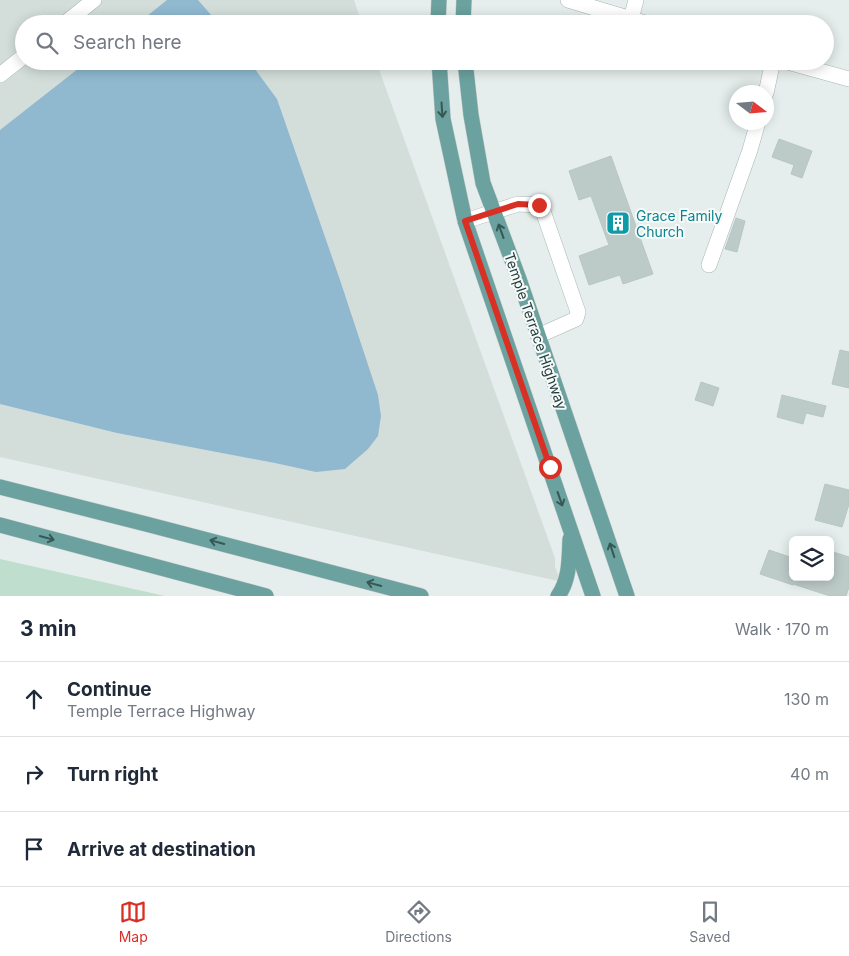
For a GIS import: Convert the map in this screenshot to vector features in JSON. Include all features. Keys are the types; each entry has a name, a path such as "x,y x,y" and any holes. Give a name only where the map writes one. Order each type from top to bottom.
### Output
{"main road":[{"path":"438,15 439,0"},
{"path":"463,15 464,0"},
{"path":"440,70 443,119 465,221 593,596"},
{"name":"Temple Terrace Highway","path":"466,70 471,115 483,183 538,336 627,596"},
{"path":"0,487 421,596"},
{"path":"0,525 266,596"},
{"path":"558,596 565,584 569,569 571,530"}],"street":[{"path":"75,15 94,0"},
{"path":"568,0 618,15"},
{"path":"632,15 636,0"},
{"path":"0,75 15,63"},
{"path":"768,85 771,70"},
{"path":"816,70 849,79"},
{"path":"710,265 756,130"},
{"path":"465,221 518,204 539,205 544,214 578,312 576,320 538,336"}],"shaded area":[{"path":"0,0 354,0 359,15 15,15 15,70 379,70 555,558 555,567 559,577 558,581 0,457"}],"green space":[{"path":"0,559 165,596 0,596"}],"water":[{"path":"167,0 198,0 211,15 148,15"},
{"path":"77,70 256,70 277,99 378,395 381,416 378,436 368,449 345,469 316,472 117,433 0,404 0,130"}],"building":[{"path":"779,139 812,151 802,178 791,174 794,165 772,157"},
{"name":"Grace Family Church","path":"611,156 653,274 623,284 620,275 589,285 579,256 609,245 591,196 579,200 569,171"},
{"path":"736,218 745,221 737,252 725,249"},
{"path":"840,350 849,352 849,388 832,384"},
{"path":"701,382 719,388 713,406 695,400"},
{"path":"782,395 826,406 823,417 806,413 803,424 777,417"},
{"path":"825,484 849,490 849,504 842,527 815,520"},
{"path":"769,550 789,557 789,581 834,581 834,552 849,557 849,587 846,596 830,596 760,574"}],"place":[{"name":"Grace Family Church","path":"618,223"}],"route":[{"path":"539,205 518,204 465,221 550,467"}]}
